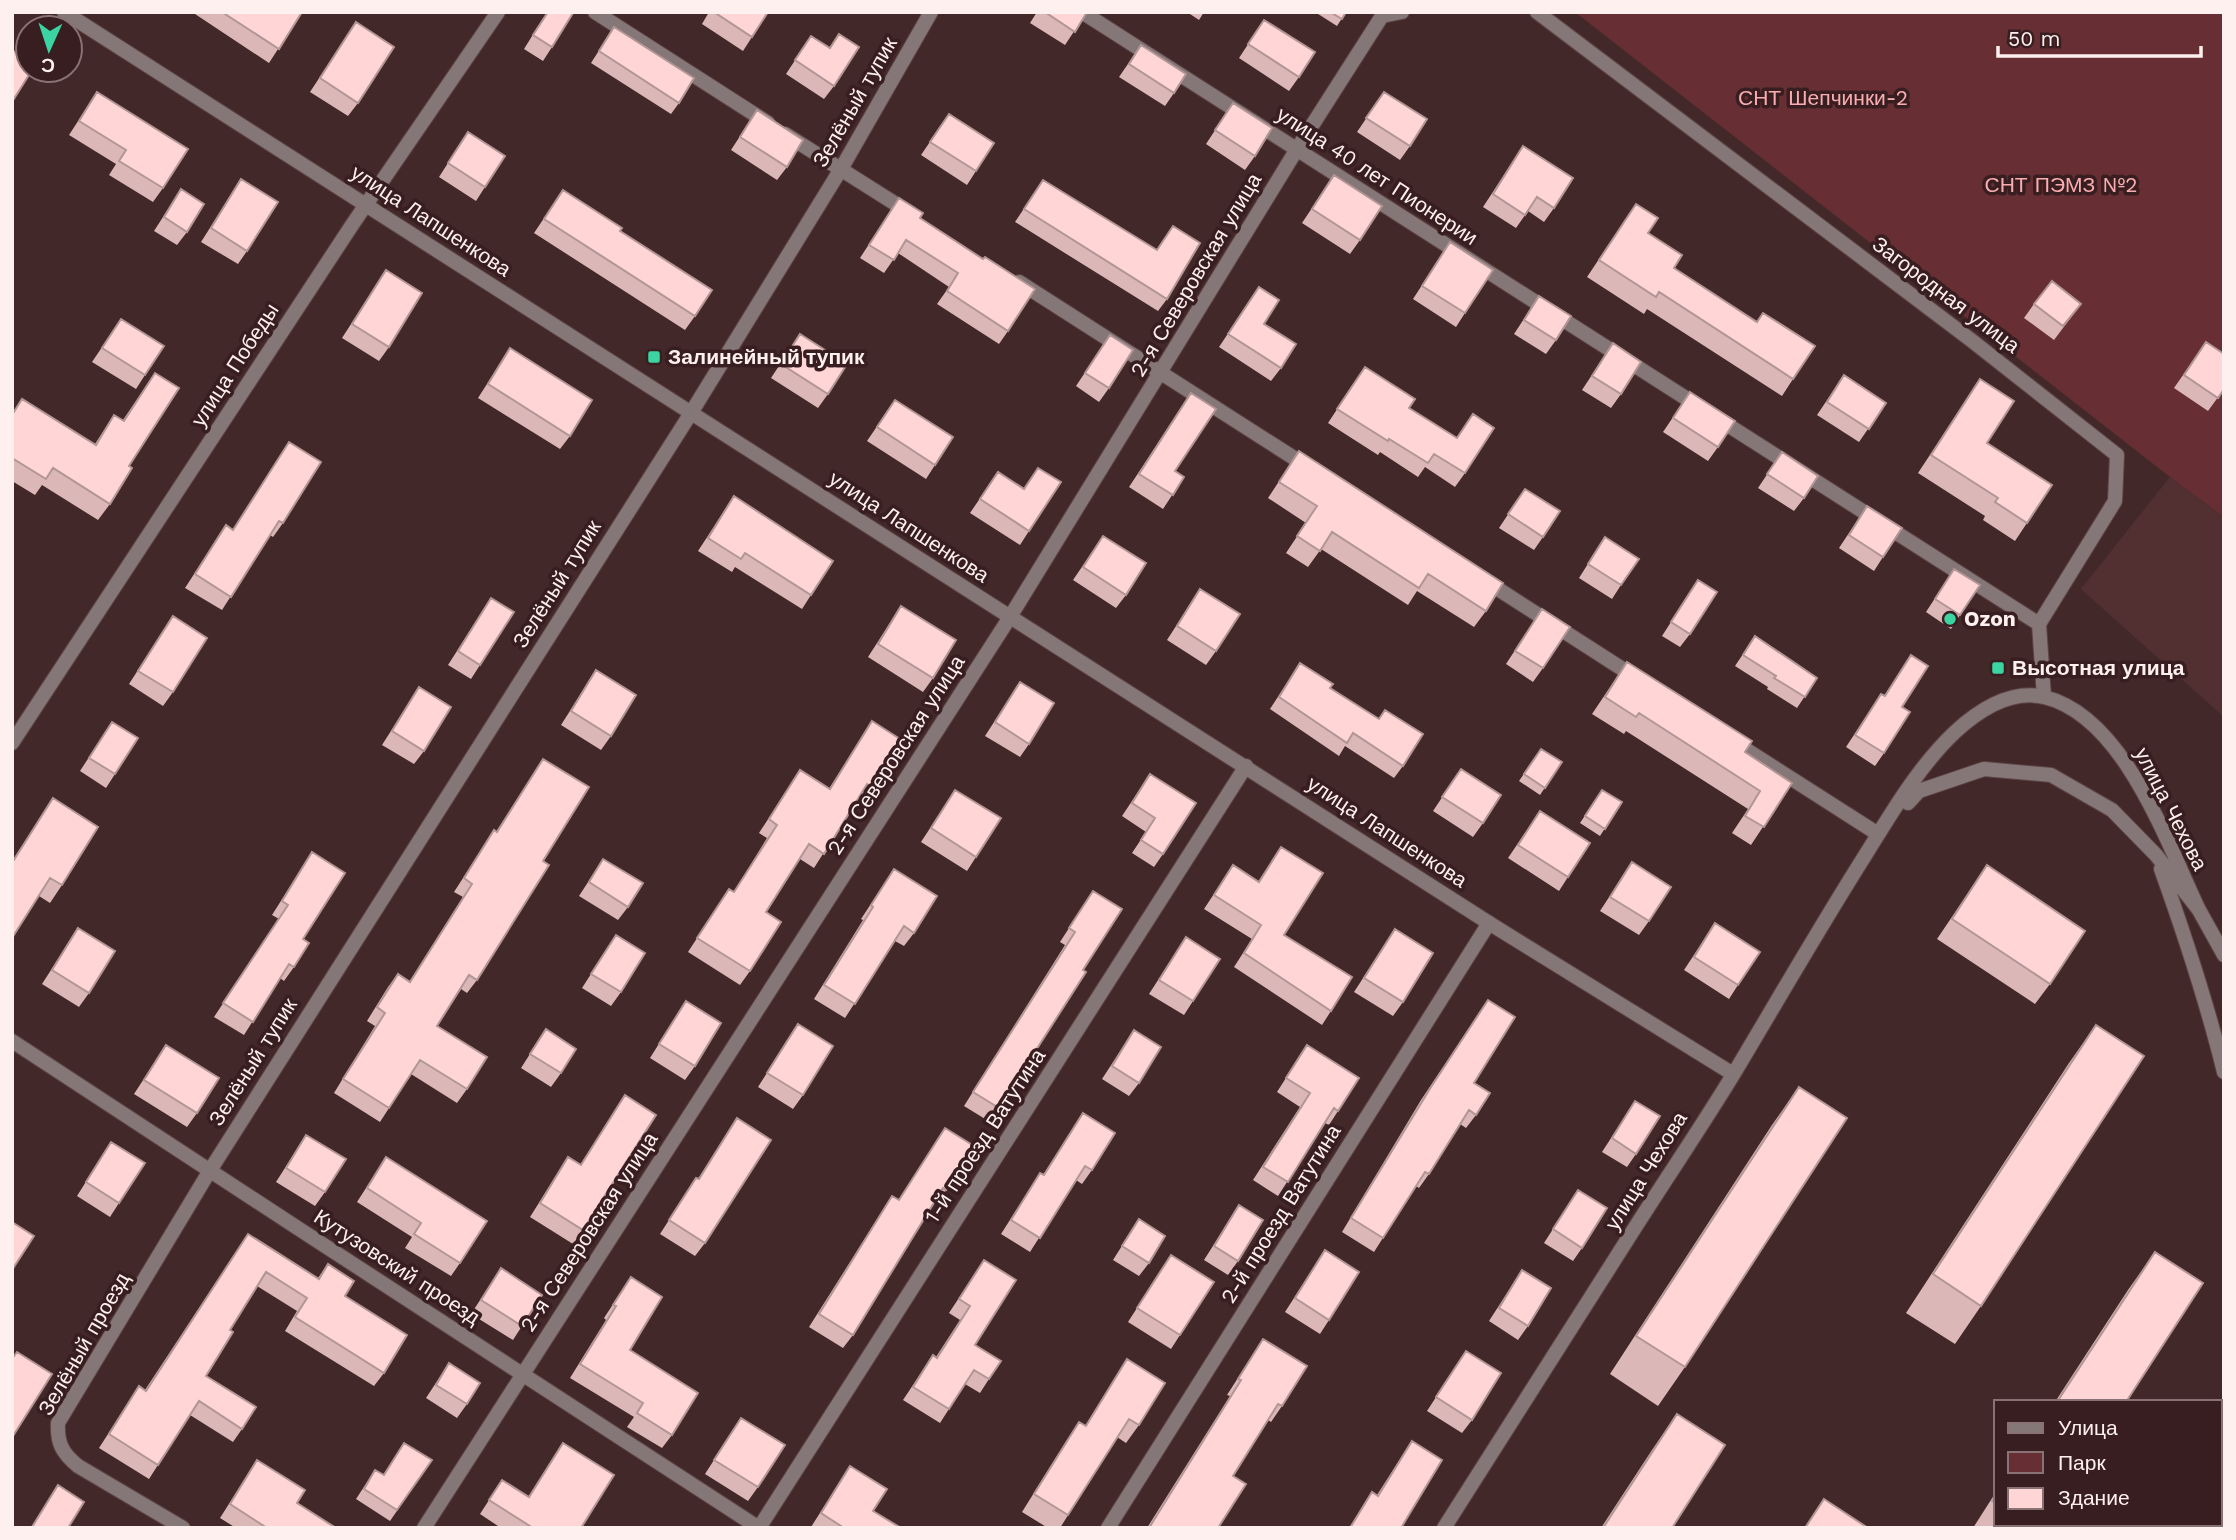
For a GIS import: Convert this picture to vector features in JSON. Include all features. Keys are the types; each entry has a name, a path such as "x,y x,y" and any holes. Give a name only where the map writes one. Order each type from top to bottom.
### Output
{"street":[{"name":"улица Лапшенкова","path":"64,12 1489,923 1733,1074"},
{"name":"улица Победы","path":"12,743 366,204 498,12"},
{"path":"595,12 921,220"},
{"name":"Зелёный тупик","path":"209,1172 691,413 841,169 931,12"},
{"name":"улица 40 лет Пионерии","path":"1082,12 2039,624"},
{"name":"2-я Северовская улица","path":"424,1528 1010,617 1297,149 1382,16 1402,12"},
{"name":"Загородная улица","path":"1537,12 2117,454 2115,501 2039,624"},
{"path":"1001,271 1326,478"},
{"path":"1467,569 1655,691"},
{"path":"2039,624 2044,697"},
{"name":"улица Чехова","path":"1444,1528 1733,1074 1878,834 1925,766 1955,732 1984,709 2012,696 2044,697 2077,712 2118,751 2140,783 2199,910"},
{"path":"1714,728 1878,834"},
{"name":"1-й проезд Ватутина","path":"759,1528 1246,766"},
{"name":"улица Чехова","path":"1878,834 1919,791 1984,769 2051,775 2112,810 2156,855"},
{"path":"2156,855 2199,910 2224,955"},
{"path":"2156,855 2186,938 2224,1072"},
{"name":"2-й проезд Ватутина","path":"1108,1528 1489,923"},
{"name":"Кутузовский проезд","path":"12,1041 209,1172 759,1528"},
{"name":"Зелёный проезд","path":"183,1528 78,1466 65,1455 57,1436 58,1423 209,1172"}],"shaded area":[{"path":"2170,477 2224,517 2224,717 2081,589"}],"green space":[{"name":"СНТ ПЭМЗ №2","path":"1575,12 2224,12 2224,517 2170,477"}],"building":[{"path":"222,12 302,12 279,49"},
{"path":"548,12 573,13 552,47 533,35"},
{"path":"714,12 768,12 752,37"},
{"path":"1045,12 1087,12 1075,32"},
{"path":"1330,12 1346,12 1342,19"},
{"path":"1264,20 1315,52 1299,77 1248,44"},
{"path":"356,22 394,47 358,103 320,78"},
{"path":"614,27 694,78 679,103 599,51"},
{"path":"839,34 859,47 834,86 795,60 811,36 830,48"},
{"path":"1141,45 1186,74 1174,93 1129,64"},
{"path":"12,50 14,84 23,84 12,102"},
{"path":"97,92 188,149 163,188 119,161 126,150 79,121"},
{"path":"1384,92 1427,119 1410,146 1366,118"},
{"path":"1233,103 1272,128 1255,156 1215,130"},
{"path":"757,110 803,140 787,167 740,137"},
{"path":"949,114 994,143 976,171 930,142"},
{"path":"468,132 505,156 485,187 448,163"},
{"path":"1523,146 1573,178 1554,208 1537,197 1525,215 1493,194"},
{"path":"1334,175 1382,206 1360,240 1312,209"},
{"path":"241,179 278,202 247,251 211,228"},
{"path":"1043,180 1157,250 1173,226 1200,243 1167,299 1024,209"},
{"path":"181,189 204,204 187,232 164,217"},
{"path":"563,190 622,228 620,231 712,290 695,316 544,219"},
{"path":"899,198 923,213 920,218 1035,289 1008,331 947,291 958,273 906,240 894,260 869,245"},
{"path":"1636,204 1658,218 1648,233 1682,255 1674,268 1757,322 1763,313 1815,346 1793,379 1659,292 1656,297 1599,260"},
{"path":"1450,242 1493,270 1465,313 1422,286"},
{"path":"386,270 422,293 389,347 352,324"},
{"path":"2052,281 2081,304 2063,326 2034,304"},
{"path":"1259,287 1279,300 1264,324 1296,344 1281,368 1228,334"},
{"path":"1539,296 1571,316 1556,340 1524,320"},
{"path":"121,319 164,346 145,375 102,348"},
{"path":"800,334 847,364 828,394 781,364"},
{"path":"1110,335 1133,350 1109,388 1085,373"},
{"path":"2206,342 2224,354 2224,389 2218,398 2184,375"},
{"path":"1613,343 1641,362 1621,394 1592,376"},
{"path":"510,348 592,400 570,436 488,384"},
{"path":"1365,367 1415,399 1409,408 1457,438 1473,414 1494,428 1465,473 1434,454 1428,463 1337,409"},
{"path":"155,373 179,388 129,466 132,468 110,504 53,468 46,479 12,458 12,415 22,399 96,445 114,415 124,421"},
{"path":"1844,375 1886,403 1869,429 1827,402"},
{"path":"1980,379 2014,401 1987,443 2052,485 2027,523 1995,502 1998,498 1931,455"},
{"path":"1690,392 1735,421 1718,447 1673,418"},
{"path":"1191,393 1216,409 1175,471 1184,477 1173,495 1139,474"},
{"path":"895,400 953,437 935,465 877,427"},
{"path":"289,442 321,462 283,523 279,521 231,597 195,574 226,525 233,530"},
{"path":"1299,451 1503,583 1486,611 1428,574 1419,588 1332,532 1320,551 1297,536 1317,506 1279,482"},
{"path":"1782,452 1818,476 1804,498 1767,474"},
{"path":"1038,468 1061,482 1029,531 980,499 998,472 1024,489"},
{"path":"1525,489 1560,511 1543,537 1508,514"},
{"path":"734,496 833,561 811,595 745,553 741,559 708,538"},
{"path":"1867,506 1902,528 1883,557 1849,535"},
{"path":"1103,536 1146,563 1126,595 1083,567"},
{"path":"1605,537 1639,559 1621,585 1588,564"},
{"path":"1954,569 1980,585 1960,615 1935,599"},
{"path":"1698,580 1717,592 1690,634 1671,622"},
{"path":"1200,589 1240,614 1216,651 1177,626"},
{"path":"491,598 514,612 480,665 458,651"},
{"path":"901,606 956,640 933,678 878,644"},
{"path":"1542,609 1570,627 1543,668 1515,651"},
{"path":"173,616 207,638 173,692 138,671"},
{"path":"1755,636 1817,678 1805,697 1743,655"},
{"path":"1911,655 1928,666 1902,707 1910,712 1884,753 1855,735 1881,694 1885,696"},
{"path":"1627,662 1752,741 1745,752 1792,783 1764,827 1745,816 1760,791 1639,713 1636,717 1605,697"},
{"path":"1300,663 1333,684 1330,688 1379,719 1385,710 1423,734 1403,766 1353,733 1347,743 1279,697"},
{"path":"596,670 636,695 611,736 571,711"},
{"path":"1020,682 1054,703 1029,744 995,722"},
{"path":"419,687 451,707 424,751 392,731"},
{"path":"872,721 900,739 870,787 867,784 824,854 809,844 766,912 781,922 750,971 697,938 729,889 734,892 777,825 769,819 800,770 830,789"},
{"path":"112,722 138,738 115,774 89,758"},
{"path":"1541,749 1562,762 1545,788 1524,774"},
{"path":"543,759 589,787 543,861 549,865 477,980 469,975 437,1026 487,1057 467,1089 420,1060 389,1108 343,1079 385,1013 377,1007 398,974 410,982 472,884 464,878"},
{"path":"1461,769 1501,795 1483,823 1442,797"},
{"path":"1150,774 1196,803 1163,854 1141,840 1155,818 1132,803"},
{"path":"955,790 1001,818 976,857 931,828"},
{"path":"1602,790 1622,802 1605,829 1585,816"},
{"path":"53,798 98,827 62,885 50,878 12,938 12,863"},
{"path":"1540,811 1590,843 1568,877 1518,845"},
{"path":"1281,847 1323,873 1284,935 1352,977 1331,1011 1244,953 1261,925 1214,895 1233,865 1259,882"},
{"path":"312,852 345,873 303,939 309,943 294,967 289,964 253,1022 223,1003 288,905 282,901"},
{"path":"603,859 643,883 628,907 589,882"},
{"path":"1632,862 1671,887 1649,921 1610,897"},
{"path":"1987,865 2085,931 2050,984 1952,919"},
{"path":"894,869 937,896 914,933 904,926 855,1004 824,985"},
{"path":"1093,891 1122,909 1083,970 1086,972 999,1108 973,1092 1075,932 1069,928"},
{"path":"1715,923 1760,952 1738,985 1694,957"},
{"path":"78,928 115,951 89,993 52,970"},
{"path":"1395,929 1433,953 1403,1002 1364,978"},
{"path":"616,935 645,953 621,992 591,974"},
{"path":"1186,937 1220,959 1193,1001 1159,980"},
{"path":"1488,1000 1515,1017 1474,1083 1490,1093 1476,1115 1469,1110 1429,1174 1425,1172 1383,1238 1351,1218"},
{"path":"686,1001 721,1023 695,1066 659,1044"},
{"path":"798,1024 833,1046 803,1095 767,1073"},
{"path":"2096,1025 2144,1056 1981,1306 1933,1274"},
{"path":"546,1029 576,1049 561,1073 530,1054"},
{"path":"1134,1030 1161,1047 1139,1083 1112,1066"},
{"path":"166,1045 219,1078 197,1113 144,1080"},
{"path":"1307,1045 1359,1078 1338,1111 1334,1108 1288,1182 1263,1167 1310,1093 1286,1078"},
{"path":"1799,1087 1847,1118 1685,1367 1636,1336"},
{"path":"625,1095 656,1115 583,1230 540,1203 568,1157 581,1165"},
{"path":"1635,1101 1660,1116 1636,1154 1612,1138"},
{"path":"1083,1113 1115,1133 1092,1170 1085,1166 1040,1238 1011,1220 1040,1173 1044,1175"},
{"path":"737,1118 771,1140 705,1243 669,1220 696,1178 699,1179"},
{"path":"945,1128 974,1146 946,1190 943,1188 853,1335 819,1314 892,1196 899,1200"},
{"path":"306,1135 346,1159 325,1192 286,1168"},
{"path":"111,1142 145,1163 119,1203 86,1182"},
{"path":"386,1157 487,1221 460,1263 414,1234 421,1223 367,1188"},
{"path":"1578,1190 1607,1208 1582,1248 1553,1229"},
{"path":"1239,1205 1263,1220 1238,1261 1214,1246"},
{"path":"1139,1219 1165,1236 1149,1263 1122,1246"},
{"path":"12,1222 34,1236 12,1270"},
{"path":"248,1234 319,1279 328,1264 354,1281 345,1296 407,1335 384,1373 295,1317 307,1298 266,1272 230,1330 233,1332 206,1376 256,1407 242,1429 199,1401 158,1465 109,1434 139,1386 146,1391"},
{"path":"1325,1250 1359,1272 1329,1320 1295,1298"},
{"path":"2155,1252 2203,1283 2127,1400 2058,1400"},
{"path":"1171,1255 1214,1282 1180,1335 1137,1308"},
{"path":"984,1260 1016,1280 975,1345 1001,1361 989,1379 974,1370 949,1409 913,1387 933,1355 937,1358 970,1306 959,1299"},
{"path":"501,1268 542,1295 522,1326 481,1300"},
{"path":"1522,1270 1551,1288 1528,1326 1499,1308"},
{"path":"631,1277 662,1297 630,1350 698,1393 672,1435 637,1413 643,1403 580,1364"},
{"path":"1263,1339 1307,1366 1282,1406 1278,1404 1233,1476 1246,1484 1218,1528 1149,1528 1241,1380 1238,1379"},
{"path":"1466,1351 1501,1373 1472,1420 1436,1397"},
{"path":"17,1352 52,1374 12,1436 12,1359"},
{"path":"1127,1359 1165,1383 1139,1425 1129,1419 1068,1515 1034,1494 1079,1422 1086,1426"},
{"path":"449,1363 480,1383 467,1404 436,1385"},
{"path":"1677,1414 1725,1445 1672,1528 1603,1528"},
{"path":"741,1418 785,1445 758,1487 714,1460"},
{"path":"1412,1441 1442,1460 1401,1528 1350,1528 1372,1492 1378,1496"},
{"path":"404,1443 432,1460 397,1510 364,1489 375,1470 384,1475"},
{"path":"563,1443 614,1475 581,1528 533,1528 489,1500 502,1480 529,1497"},
{"path":"257,1460 305,1490 297,1503 336,1528 267,1528 230,1504"},
{"path":"850,1466 887,1489 873,1511 901,1528 844,1528 821,1513"},
{"path":"58,1485 84,1502 68,1528 32,1527"},
{"path":"2222,1487 2224,1488 2224,1528 2176,1528 2222,1526"},
{"path":"1824,1499 1868,1528 1805,1528"}],"place":[{"name":"Залинейный тупик","path":"654,357"},
{"name":"Ozon","path":"1950,619"},
{"name":"Высотная улица","path":"1998,668"}],"park label":[{"name":"СНТ Шепчинки-2","path":"1823,98"}]}
